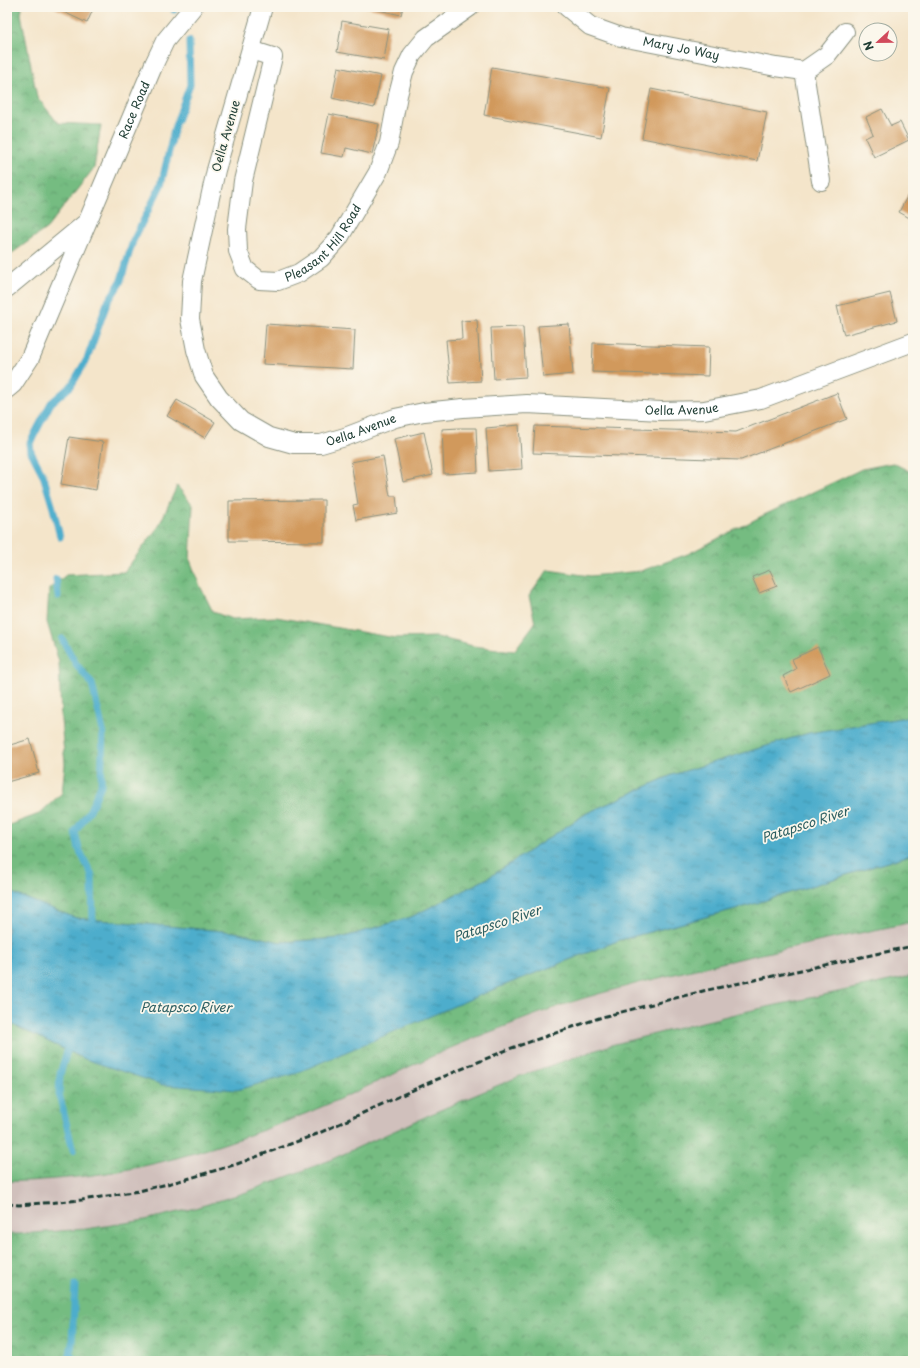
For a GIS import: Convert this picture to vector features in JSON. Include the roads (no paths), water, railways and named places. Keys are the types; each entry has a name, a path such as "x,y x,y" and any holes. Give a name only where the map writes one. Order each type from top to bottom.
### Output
{"street":[{"name":"Race Road","path":"7,389 13,384 30,358 165,41 194,7"},
{"name":"Oella Avenue","path":"263,7 216,170 192,281 190,319 196,350 204,376 219,398 241,421 268,437 294,444 321,444 402,417 424,412 527,404 661,411 704,410 761,399 913,342"},
{"name":"Pleasant Hill Road","path":"251,50 273,57 243,181 237,229 238,251 245,269 259,280 278,281 298,273 321,258 339,238 378,172 389,143 404,72 412,55 426,38 470,7"},
{"name":"Mary Jo Way","path":"567,7 590,26 621,37 804,72"},
{"path":"821,181 804,72 827,55 845,32"},
{"name":"Race Road","path":"7,288 88,221"}],"water":[{"name":"Patapsco River","path":"913,716 913,854 754,904 620,940 492,990 294,1074 237,1090 163,1085 85,1059 7,1022 7,891 76,918 234,932 281,942 341,938 411,917 488,878 587,813 672,775 809,733"}],"waterway":[{"path":"60,537 43,475 31,452 30,443 51,403 71,386 87,359 107,303 120,283 133,241 161,185 175,126 190,85 189,41"},
{"path":"56,579 58,596"},
{"path":"62,639 76,664 92,684 103,731 101,785 90,810 75,832 79,849 92,876 93,929"},
{"path":"70,1042 60,1074 59,1094 73,1150"},
{"path":"69,1361 72,1343 75,1285"},
{"path":"70,1355 77,1361"}],"railway":[{"path":"7,1204 19,1205 82,1200 139,1191 187,1179 237,1164 317,1134 426,1084 509,1049 602,1017 703,991 913,946"}]}
